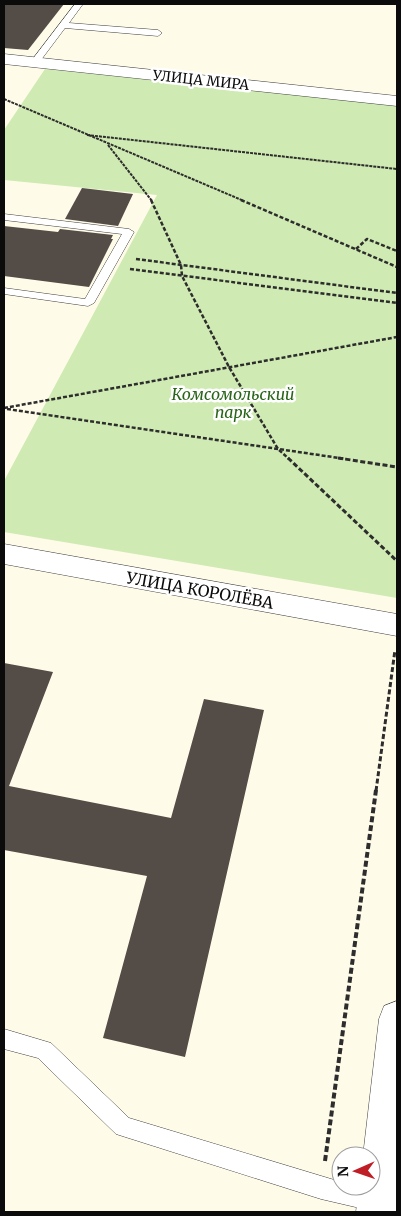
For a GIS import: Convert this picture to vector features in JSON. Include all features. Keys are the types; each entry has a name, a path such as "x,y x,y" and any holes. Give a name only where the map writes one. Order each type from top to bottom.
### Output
{"street":[{"name":"УЛИЦА МИРА","path":"4,59 397,101"},
{"name":"УЛИЦА КОРОЛЁВА","path":"4,554 391,636"},
{"path":"376,1207 397,1019"}],"lane":[{"path":"35,62 80,4"},
{"path":"64,25 158,33"},
{"path":"4,217 129,232 88,303 4,291"},
{"path":"4,1039 44,1050 123,1127 322,1188 376,1207"}],"path":[{"path":"4,99 397,267"},
{"path":"84,134 397,169"},
{"path":"108,145 150,197 181,265 182,276 229,367 278,449 397,562"},
{"path":"356,249 367,239 397,251"},
{"path":"112,261 181,265 397,293"},
{"path":"112,261 182,276 397,304"},
{"path":"4,408 397,337"},
{"path":"4,408 397,467"},
{"path":"322,1188 395,649 391,636"}],"green space":[{"name":"Комсомольский парк","path":"45,69 397,105 397,598 4,532 4,481 157,195 4,180 4,130"}],"building":[{"path":"4,4 64,4 28,50 4,48"},
{"path":"82,188 133,194 118,226 65,219"},
{"path":"4,226 58,232 60,229 113,235 111,239 113,239 89,287 4,276"},
{"path":"4,663 53,672 9,786 171,818 204,699 264,710 185,1057 103,1038 147,876 4,850"}]}
